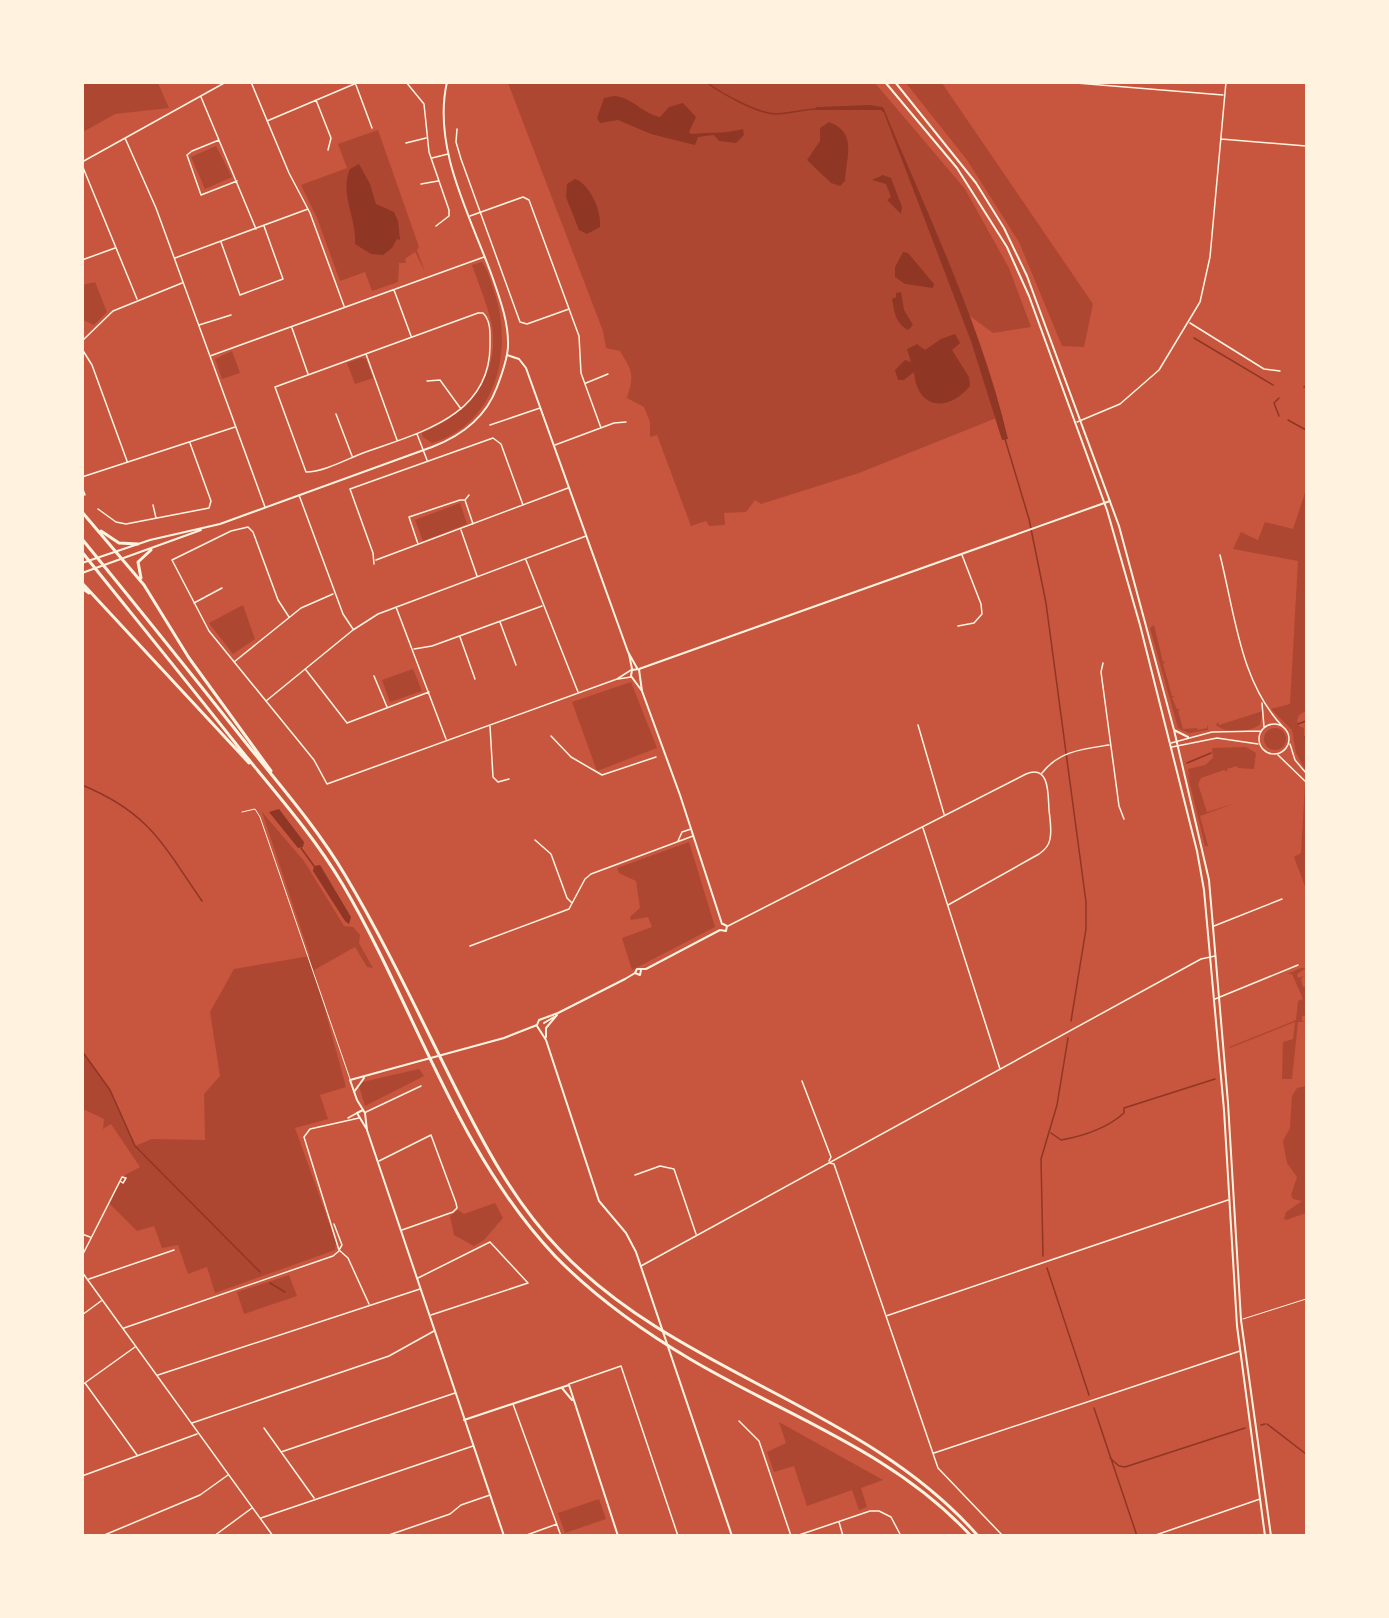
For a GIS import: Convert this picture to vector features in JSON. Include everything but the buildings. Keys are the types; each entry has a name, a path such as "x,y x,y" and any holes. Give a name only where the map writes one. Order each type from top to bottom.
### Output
{"highway":[{"path":"82,512 144,585 189,658 344,873 375,928 492,1161 520,1202 558,1248 616,1301 672,1339 837,1428 905,1469 950,1506 978,1536"},
{"path":"97,528 119,543 138,544"},
{"path":"82,539 295,804"},
{"path":"144,585 138,562 151,550"},
{"path":"82,552 271,786 342,882 491,1173 514,1207 553,1254 606,1303 652,1336 692,1360 882,1462 924,1491 971,1536"},
{"path":"82,583 271,786"},
{"path":"82,588 93,596"}],"main road":[{"path":"84,573 423,450 456,436 479,416 495,392 507,355 504,313 448,153 443,117 447,82"},
{"path":"885,82 957,168 995,225 1029,296 1104,503 1140,625 1201,869 1214,999 1240,1351 1265,1536"},
{"path":"895,82 962,164 1004,228 1037,300 1082,420 1126,550 1174,730 1208,873 1228,1105 1241,1320 1271,1536"},
{"path":"507,355 519,359 524,364 628,652 632,678 642,691"},
{"path":"631,670 652,666 1110,501"},
{"path":"82,563 138,544 201,530"},
{"path":"628,652 641,675 642,691 691,829 722,924 720,930"},
{"path":"632,678 641,675 652,666"},
{"path":"1174,730 1188,737"},
{"path":"504,1536 367,1130 364,1113 350,1080 509,1037 538,1026 635,973 640,975 641,970 720,930 725,932 727,926 722,924"},
{"path":"545,1031 558,1014"},
{"path":"543,1023 538,1021 538,1026 546,1040 599,1201 629,1238 641,1266 732,1536"},
{"path":"543,1023 546,1040"},
{"path":"354,1092 357,1084 366,1076"},
{"path":"357,1100 357,1112 367,1130"},
{"path":"357,1112 364,1113"},
{"path":"360,1118 364,1113"},
{"path":"464,1420 568,1385 618,1536"},
{"path":"561,1387 572,1400"}],"street":[{"path":"137,299 82,163 226,82"},
{"path":"251,82 308,209 345,307"},
{"path":"267,121 359,82"},
{"path":"406,82 424,104 431,159 450,212 447,218 436,226"},
{"path":"1064,82 1224,95"},
{"path":"1076,423 1120,404 1159,369 1200,302 1209,271 1226,82"},
{"path":"356,84 372,128"},
{"path":"201,96 256,229"},
{"path":"316,99 331,138 328,150"},
{"path":"456,129 459,153 521,323 527,324 569,309"},
{"path":"126,138 139,164 265,508"},
{"path":"406,143 427,138"},
{"path":"1220,139 1306,146"},
{"path":"220,140 187,155 201,195 238,181"},
{"path":"431,159 448,153"},
{"path":"421,184 438,180"},
{"path":"470,216 523,196 528,198 581,343 580,368 601,428"},
{"path":"174,259 308,209"},
{"path":"221,242 240,295 283,279 264,226"},
{"path":"82,260 116,248"},
{"path":"210,356 485,256"},
{"path":"82,341 105,317 137,299 183,282"},
{"path":"394,290 411,337"},
{"path":"478,313 486,315 490,332 488,363 480,385 461,409 441,424 308,472 304,468 275,387 411,337 478,313"},
{"path":"198,325 231,315"},
{"path":"1189,322 1264,369 1280,371"},
{"path":"291,327 309,375"},
{"path":"82,349 92,365 127,462"},
{"path":"366,354 398,441"},
{"path":"585,383 608,375"},
{"path":"427,381 440,380 461,409"},
{"path":"490,425 540,408"},
{"path":"336,414 352,457"},
{"path":"554,445 601,428 626,422"},
{"path":"82,477 235,427"},
{"path":"417,434 427,461"},
{"path":"374,564 375,561 350,489 489,438 498,439 523,505"},
{"path":"98,509 123,524 206,509 211,505 190,443"},
{"path":"375,561 569,487"},
{"path":"82,488 85,495"},
{"path":"299,495 334,594 342,614 353,630"},
{"path":"418,545 409,517 465,500 469,495"},
{"path":"465,500 473,525"},
{"path":"153,505 156,519"},
{"path":"289,617 279,603 253,532 248,527 231,531 175,558 172,564 209,631 314,760 327,784 617,679 631,670"},
{"path":"461,530 477,577"},
{"path":"266,701 353,630 378,614 586,536"},
{"path":"958,626 974,623 982,614 981,604 962,554"},
{"path":"1220,555 1250,675 1263,701 1289,735 1289,743 1295,760 1306,773"},
{"path":"526,559 578,693"},
{"path":"193,603 222,588"},
{"path":"234,662 289,617 315,601 334,594"},
{"path":"413,650 460,637 543,606"},
{"path":"396,607 447,740"},
{"path":"500,621 516,665"},
{"path":"460,637 475,679"},
{"path":"1103,663 1101,672 1110,745 1119,806 1124,819"},
{"path":"305,669 347,723 429,692"},
{"path":"374,676 388,708"},
{"path":"617,679 632,678"},
{"path":"1260,745 1263,701"},
{"path":"1170,743 1212,732 1262,730 1272,724 1284,728"},
{"path":"490,725 494,777 498,782 509,779"},
{"path":"918,725 944,815"},
{"path":"551,736 571,757 599,774 656,757"},
{"path":"1171,748 1217,738 1244,740 1260,745 1267,753 1277,754 1285,751 1289,743"},
{"path":"1041,774 1051,762 1073,751 1110,745"},
{"path":"1277,754 1288,762 1306,782"},
{"path":"727,926 1029,773 1041,774"},
{"path":"948,905 1045,850 1051,835 1048,785 1041,774"},
{"path":"923,827 1000,1069"},
{"path":"677,842 682,832 691,829"},
{"path":"470,946 564,911 573,903 585,879 591,874 693,837"},
{"path":"535,840 549,850 567,898 573,903"},
{"path":"1214,926 1282,899"},
{"path":"641,1266 1000,1069 1209,956 1216,955"},
{"path":"1214,999 1298,965"},
{"path":"802,1081 831,1156 828,1163"},
{"path":"364,1113 421,1086"},
{"path":"348,1119 357,1112"},
{"path":"360,1118 309,1130 304,1137 332,1221 339,1250 348,1258 369,1305"},
{"path":"378,1162 430,1135 453,1193 457,1206 453,1212 401,1230"},
{"path":"828,1163 834,1164 938,1468 1003,1536"},
{"path":"635,1175 665,1166 674,1170 697,1235"},
{"path":"82,1256 120,1181"},
{"path":"886,1316 1229,1200"},
{"path":"82,1234 91,1238"},
{"path":"417,1279 488,1241 494,1244 528,1283 430,1316"},
{"path":"88,1280 174,1250"},
{"path":"123,1329 333,1256 339,1250"},
{"path":"83,1274 273,1536"},
{"path":"157,1376 420,1289"},
{"path":"82,1315 103,1300"},
{"path":"192,1424 389,1356 435,1330"},
{"path":"136,1346 84,1384 138,1456"},
{"path":"933,1454 1240,1351"},
{"path":"568,1385 621,1366 678,1536"},
{"path":"281,1452 455,1393"},
{"path":"513,1403 561,1536"},
{"path":"739,1421 749,1428 759,1441 791,1536"},
{"path":"264,1428 315,1499"},
{"path":"82,1476 198,1433"},
{"path":"260,1518 473,1446"},
{"path":"102,1536 200,1495 229,1475"},
{"path":"386,1536 450,1514 461,1505 490,1495"},
{"path":"1153,1536 1260,1498"},
{"path":"214,1536 253,1508"},
{"path":"796,1536 870,1511 879,1511 894,1520 901,1536"},
{"path":"838,1521 843,1536"},
{"path":"524,1536 557,1524"}],"lane":[{"path":"242,812 255,809 260,817 350,1080"},
{"path":"1241,1320 1306,1299"}],"shaded area":[{"path":"83,82 158,83 169,108 115,114 83,132"},
{"path":"508,83 875,83 965,189 1009,268 1031,327 993,333 963,311 999,417 859,473 761,504 755,500 746,512 724,513 725,525 709,526 706,521 691,526 657,435 650,437 650,422 644,407 627,398 631,384 628,364 620,351 606,348 603,331"},
{"path":"906,83 942,83 1093,304 1084,347 1062,346 1019,242 967,160"},
{"path":"621,97 660,117 669,107 683,103 696,117 689,132 691,134 743,129 744,135 736,143 719,141 714,135 698,137 695,145 651,134 618,120 600,123 597,118 604,98"},
{"path":"869,105 883,107 935,230 983,354 1008,439 1002,440 971,341 884,113 881,110 816,110 816,107"},
{"path":"829,122 844,132 847,139 845,181 840,186 831,183 807,160 820,141 820,128"},
{"path":"378,130 419,247 417,250 425,272 415,252 405,259 406,263 399,263 398,282 372,291 365,272 340,281 317,218 301,185 347,168 338,144"},
{"path":"216,146 232,177 205,189 191,157"},
{"path":"359,164 370,184 376,204 394,212 398,221 400,240 397,239 392,248 383,255 371,254 355,244 354,225 346,188 350,169"},
{"path":"883,175 891,178 902,207 901,214 887,200 891,197 886,184 872,180"},
{"path":"575,179 586,186 599,214 600,227 587,234 579,230 566,197 567,184"},
{"path":"903,252 908,253 934,284 933,288 905,284 895,277 895,267"},
{"path":"482,262 500,313 502,337 495,382 485,402 472,419 454,433 432,443 423,437 422,433 453,416 466,405 477,392 491,362 492,326 472,265"},
{"path":"95,282 107,312 94,325 83,320 82,285"},
{"path":"901,292 904,310 913,325 908,330 898,320 892,299 896,297 896,293"},
{"path":"955,334 960,343 952,350 969,377 970,386 961,395 943,403 935,403 927,400 921,394 914,372 904,380 898,380 895,370 905,360 911,362 907,349 917,344 925,350 941,339"},
{"path":"232,351 240,373 222,379 215,359"},
{"path":"361,358 366,359 373,378 355,384 347,363"},
{"path":"1306,490 1306,711 1299,715 1297,721 1299,726 1304,728 1306,738 1306,771 1296,753 1292,730 1271,709 1290,704 1298,561 1233,549 1241,532 1258,540 1265,522 1293,529"},
{"path":"460,503 467,524 423,541 415,520"},
{"path":"243,605 255,639 233,654 209,623"},
{"path":"1154,625 1163,662 1166,661 1163,664 1172,696 1175,696 1172,698 1177,709 1180,709 1178,711 1183,729 1197,728 1198,730 1207,728 1208,724 1208,730 1189,733 1178,728 1150,628"},
{"path":"413,669 422,691 390,702 382,680"},
{"path":"631,682 657,748 597,771 572,702"},
{"path":"1263,711 1260,724 1244,731 1226,730 1216,725 1218,722 1219,725"},
{"path":"1275,728 1283,731 1286,739 1283,747 1275,750 1267,747 1264,739 1267,731"},
{"path":"1246,747 1256,753 1254,769 1237,766 1227,769 1227,772 1224,770 1201,778 1198,784 1207,812 1236,803 1200,816 1208,846 1205,846 1186,768 1191,781 1188,769 1205,765 1213,758 1212,748"},
{"path":"1305,785 1306,889 1294,857 1301,853"},
{"path":"279,809 304,842 303,847 298,848 269,812"},
{"path":"262,812 304,861 344,926 353,927 360,935 359,943 373,968 367,967 355,947 314,970 346,1087 320,1095 328,1119 295,1128 336,1242 335,1250 215,1293 207,1267 188,1274 178,1245 162,1248 154,1226 137,1231 109,1203 125,1175 140,1167 111,1124 103,1129 104,1119 83,1109 82,1051 110,1090 135,1146 152,1139 205,1140 204,1094 220,1076 210,1012 234,969 310,956"},
{"path":"689,842 715,927 632,970 622,938 652,927 648,917 631,920 630,917 640,908 636,881 619,873 617,868"},
{"path":"320,865 351,917 349,924 313,871 314,866"},
{"path":"1306,968 1297,974 1298,978 1304,976 1301,979 1303,987 1306,987 1305,1016 1302,1016 1302,1021 1305,1022 1298,1022 1292,1079 1282,1079 1283,1042 1293,1039 1295,1022 1229,1047 1296,1020 1298,1001 1303,999 1292,974 1287,974"},
{"path":"419,1069 424,1076 365,1106 358,1083"},
{"path":"1306,1086 1306,1213 1286,1220 1284,1219 1286,1212 1302,1201 1293,1199 1291,1195 1297,1177 1287,1163 1283,1141 1290,1128 1292,1096 1297,1088"},
{"path":"495,1203 503,1218 484,1240 474,1246 454,1235 450,1216 458,1210 464,1214"},
{"path":"289,1275 297,1296 244,1314 237,1292"},
{"path":"779,1422 883,1480 861,1488 867,1507 859,1510 852,1490 807,1506 794,1466 774,1472 767,1452 786,1443"},
{"path":"599,1499 606,1519 565,1533 558,1513"}],"waterway":[{"path":"706,82 739,102 767,113 780,114 817,109"},
{"path":"1194,338 1273,385"},
{"path":"1279,398 1274,403 1279,416"},
{"path":"1288,420 1306,430"},
{"path":"1005,439 1029,519 1046,603 1086,902 1086,929 1071,1021"},
{"path":"1298,724 1306,721"},
{"path":"1187,763 1211,753"},
{"path":"82,785 124,807 140,819 165,847 202,901"},
{"path":"301,848 314,866"},
{"path":"1043,1256 1041,1159 1057,1105 1068,1038"},
{"path":"82,1051 110,1090 135,1146 260,1272"},
{"path":"1051,1133 1061,1140 1086,1134 1117,1119 1124,1113 1124,1108 1215,1079"},
{"path":"1047,1268 1089,1395"},
{"path":"270,1283 285,1292"},
{"path":"1094,1408 1137,1536"},
{"path":"1261,1425 1265,1424"},
{"path":"1267,1424 1306,1454"},
{"path":"1110,1458 1119,1466 1125,1467 1245,1428"}]}
